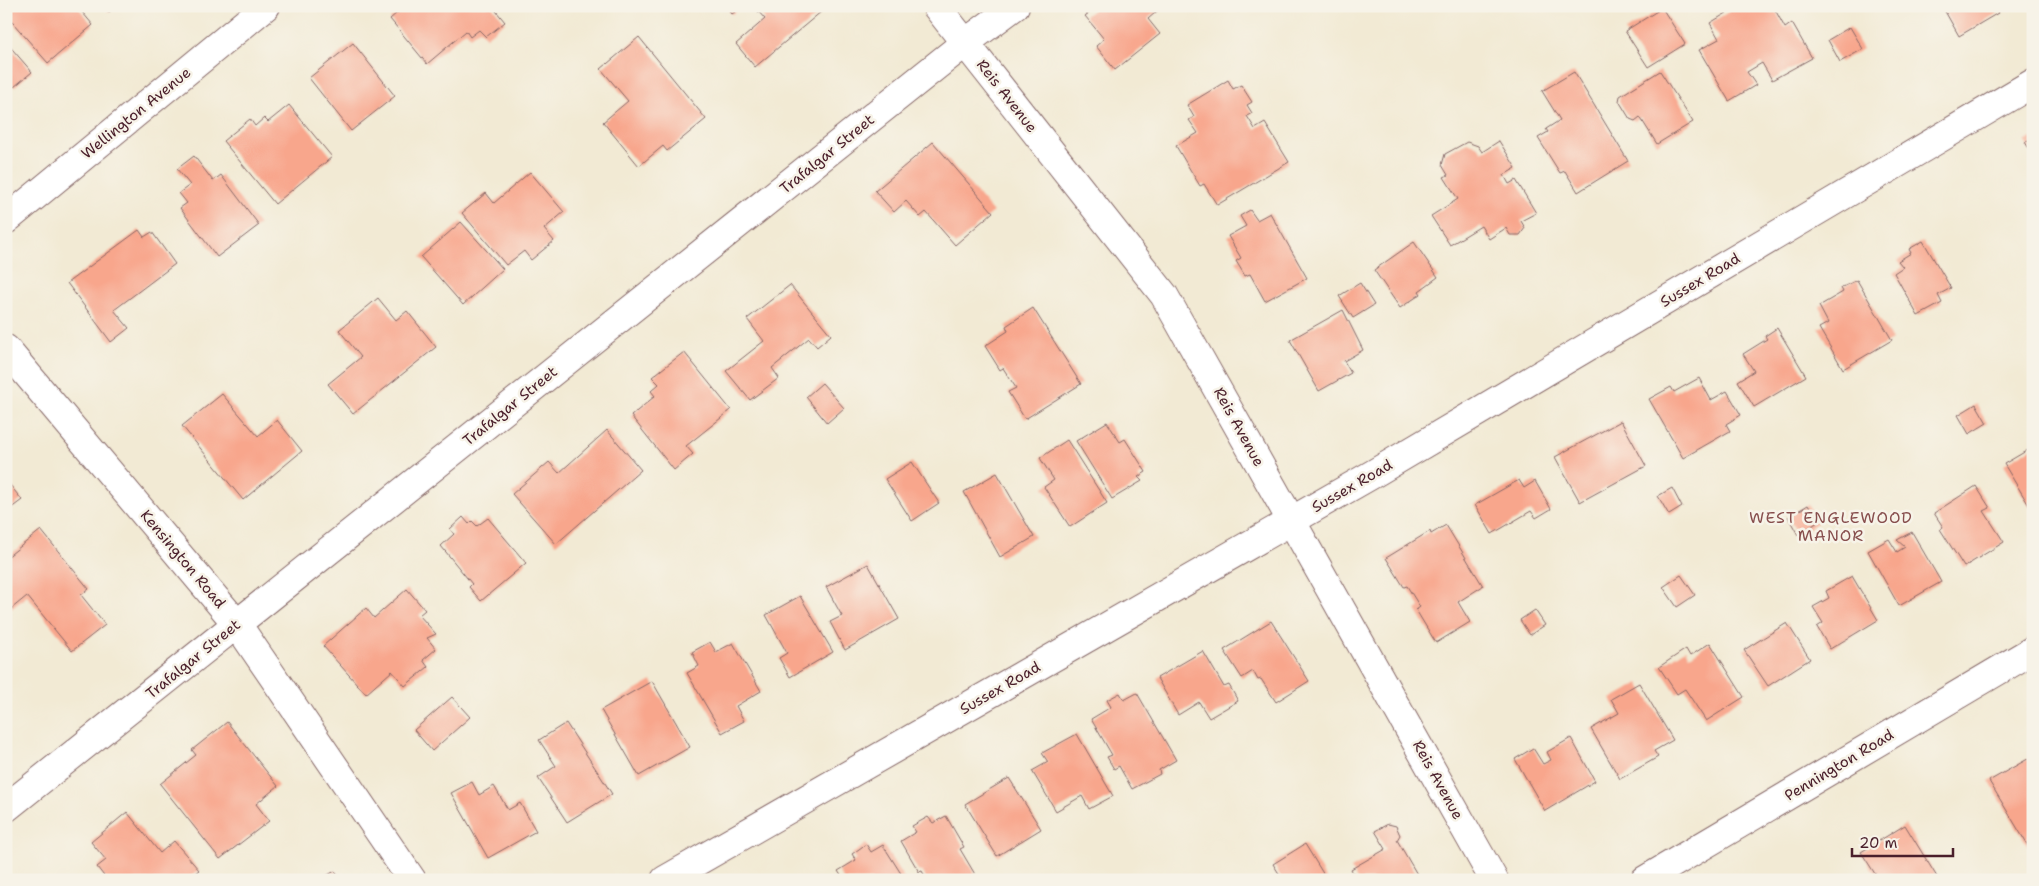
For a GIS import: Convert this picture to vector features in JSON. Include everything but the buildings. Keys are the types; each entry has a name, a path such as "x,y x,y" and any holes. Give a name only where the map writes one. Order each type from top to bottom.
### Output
{"street":[{"name":"Wellington Avenue","path":"6,220 266,6"},
{"name":"Reis Avenue","path":"936,6 1164,295 1494,880"},
{"name":"Trafalgar Street","path":"6,808 965,43 1015,6"},
{"name":"Sussex Road","path":"665,880 1292,521 2033,83"},
{"name":"Kensington Road","path":"6,349 237,624 412,880"},
{"name":"Pennington Road","path":"1645,880 2033,650"}],"district":[{"name":"WEST ENGLEWOOD MANOR","path":"1831,526"}]}
